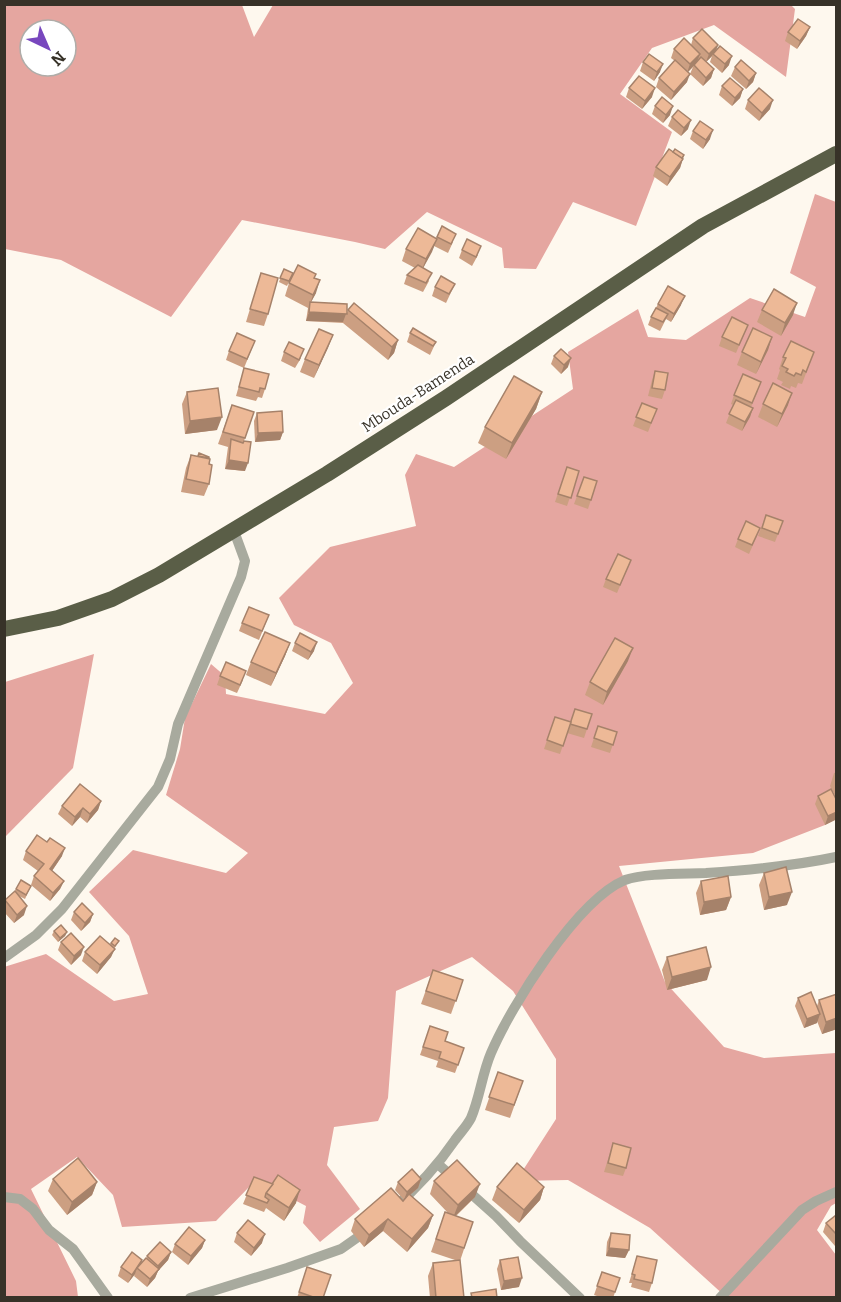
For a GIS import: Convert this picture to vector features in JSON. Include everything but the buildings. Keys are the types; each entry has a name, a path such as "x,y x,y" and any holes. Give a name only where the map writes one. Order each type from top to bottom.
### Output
{"highway":[{"name":"Mbouda-Bamenda","path":"4,629 58,618 112,599 159,575 234,531 436,404 703,226 837,154"}],"street":[{"path":"4,958 36,935 62,909 158,787 170,759 178,724 241,577 245,561 234,531"},
{"path":"190,1298 341,1249 365,1234 418,1188 439,1165 470,1120 490,1057 503,1025 520,996 566,934 600,896 627,879 790,866 837,857"},
{"path":"439,1165 496,1216 519,1241 580,1298"},
{"path":"720,1298 802,1210 837,1192"},
{"path":"4,1197 20,1199 33,1209 49,1230 73,1249 108,1298"}],"shaded area":[{"path":"790,4 795,9 786,77 714,25 652,48 620,94 672,132 636,226 573,202 536,269 504,268 502,248 427,212 385,249 242,220 171,317 61,260 5,249 4,5 242,5 254,37 273,5"},
{"path":"815,194 836,202 836,780 825,825 753,853 619,866 665,982 724,1047 764,1058 836,1053 836,1203 831,1206 817,1230 836,1255 836,1297 726,1297 650,1228 568,1180 516,1181 556,1119 556,1059 513,991 472,957 396,991 388,1098 378,1121 334,1127 327,1165 360,1209 320,1242 303,1223 306,1206 281,1193 251,1185 216,1221 122,1227 113,1195 77,1157 31,1189 76,1281 78,1297 5,1297 4,967 46,954 114,1001 148,994 129,936 89,892 133,850 226,873 248,853 166,795 180,749 185,718 211,664 225,676 226,694 325,714 353,683 331,643 294,625 279,598 330,547 416,526 405,475 416,454 454,467 573,389 568,352 638,309 648,337 686,340 750,298 805,317 816,287 790,273"},
{"path":"94,654 73,768 5,837 5,682"}]}
